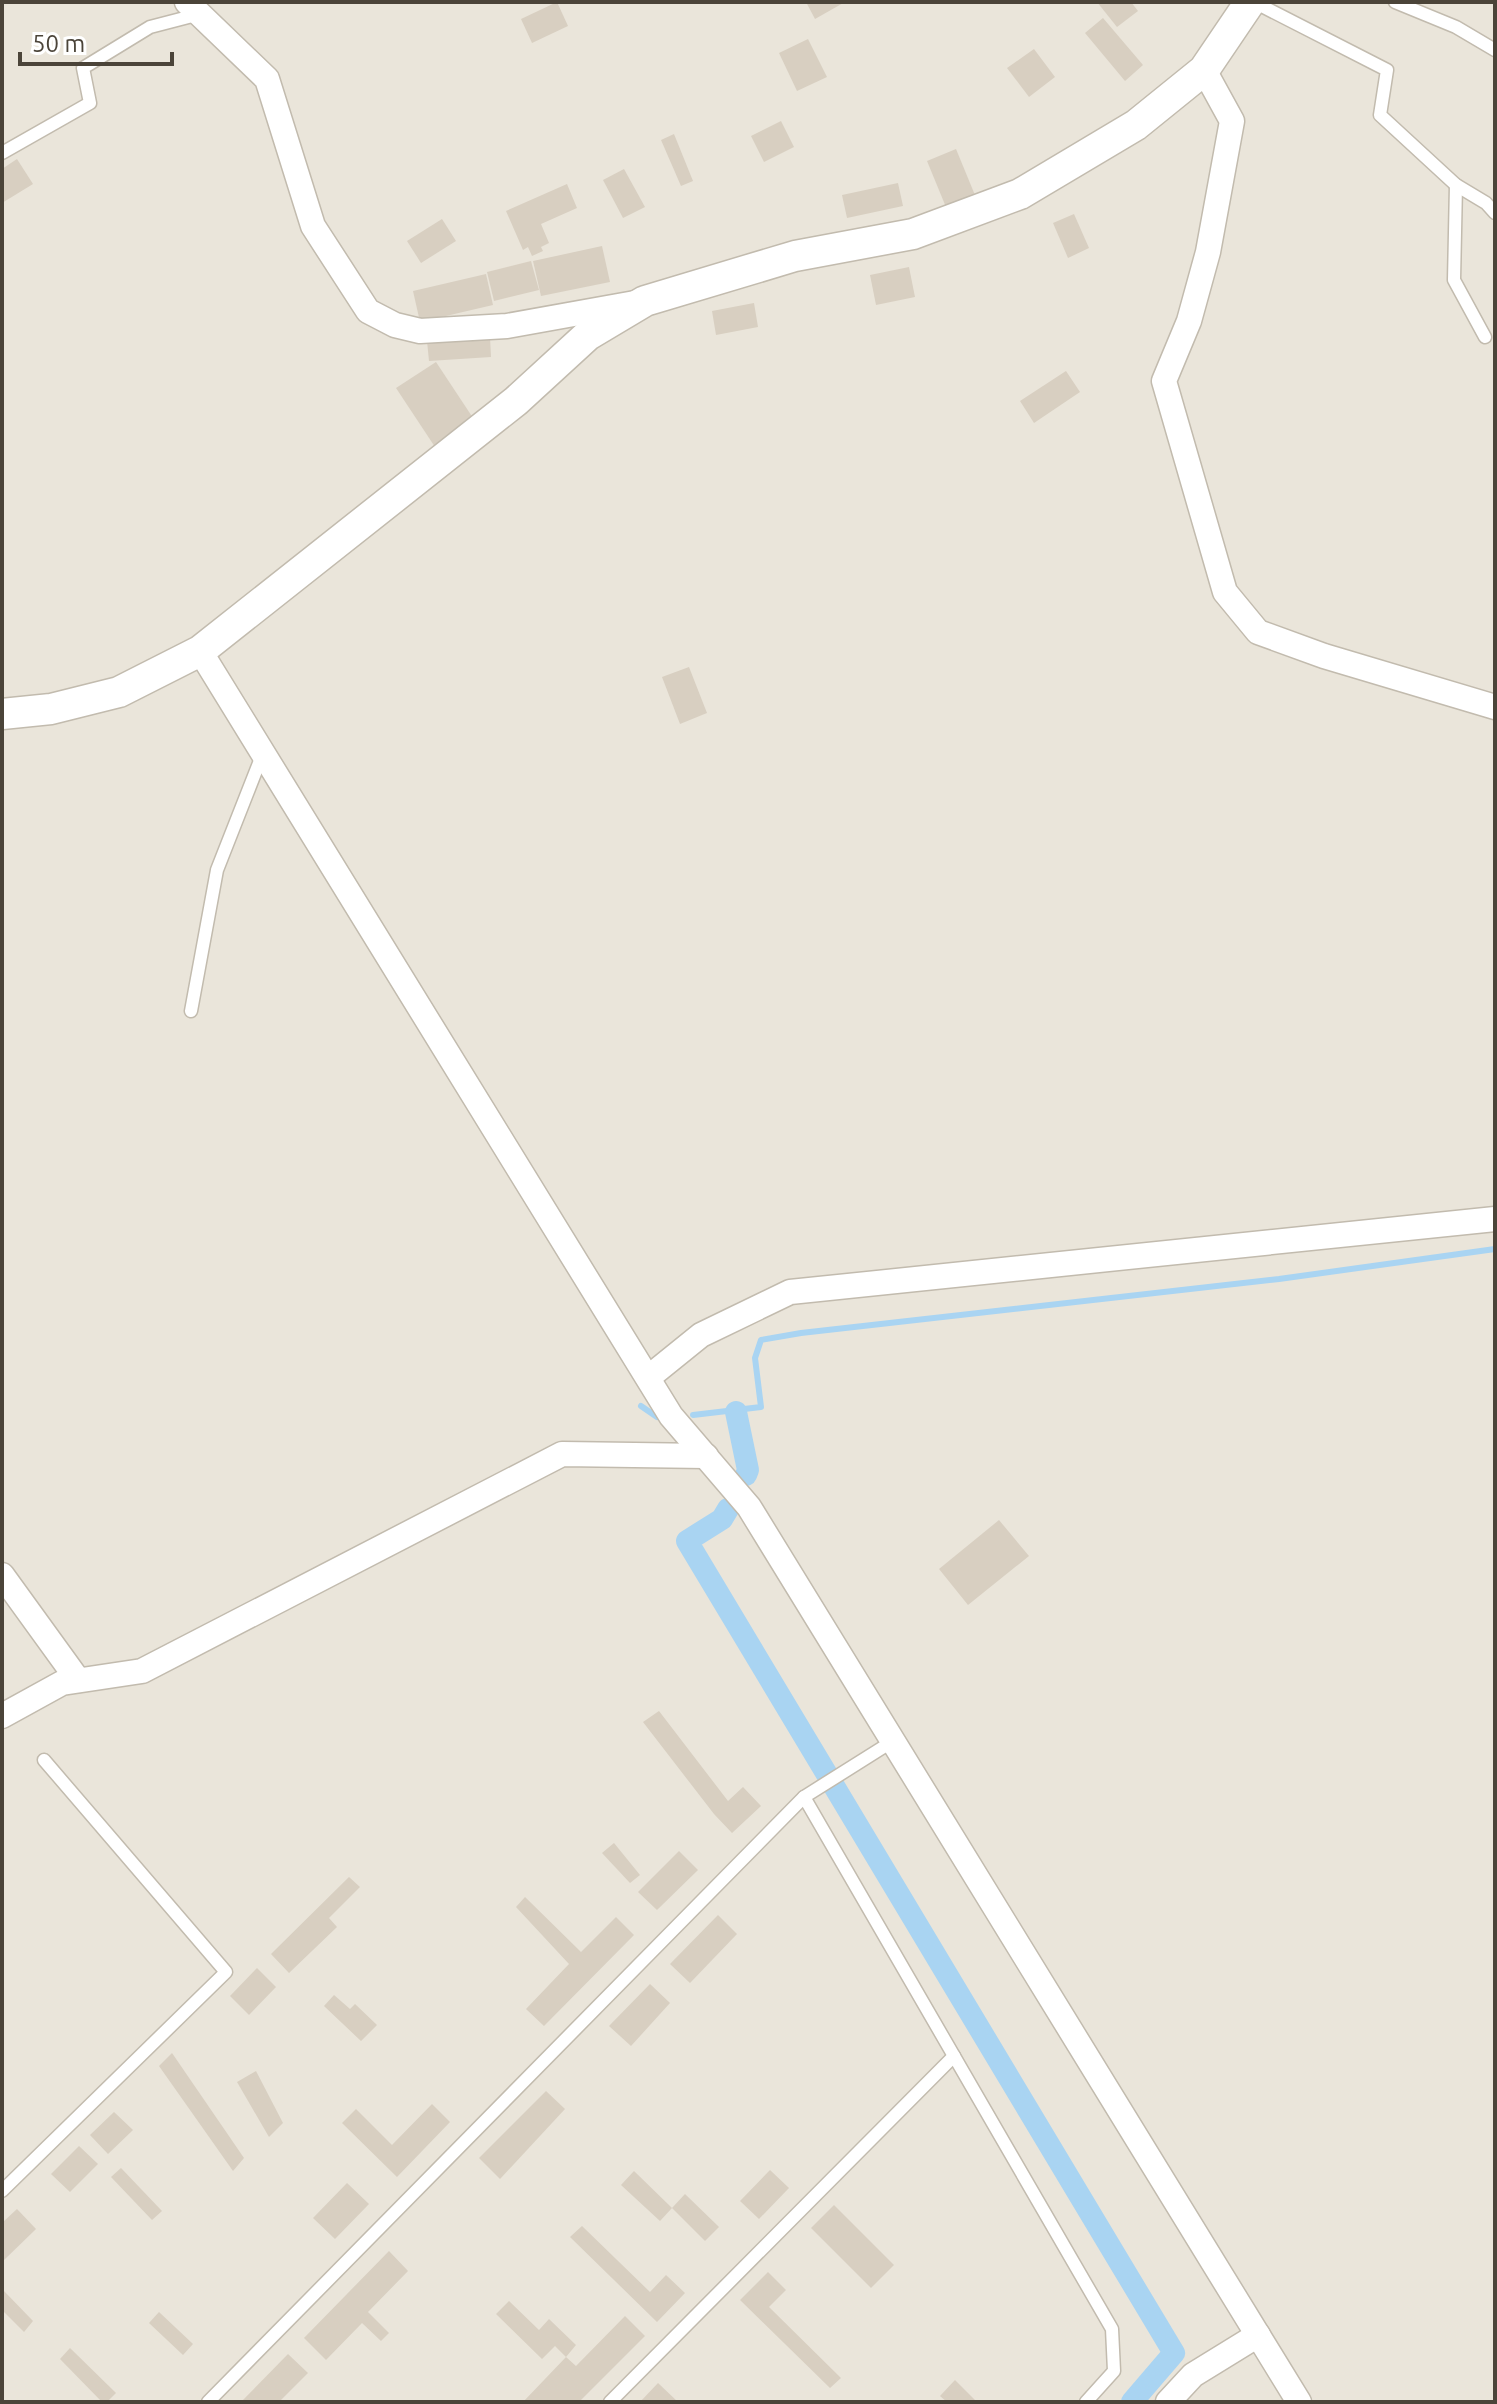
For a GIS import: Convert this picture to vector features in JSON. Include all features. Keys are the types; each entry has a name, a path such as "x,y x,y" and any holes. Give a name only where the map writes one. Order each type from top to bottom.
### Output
{"street":[{"path":"194,8 267,79 313,226 368,311 395,325 420,331 507,326 645,301 795,256 913,234 1020,194 1136,125 1204,70 1252,2"},
{"path":"1204,70 1232,121 1208,252 1189,321 1164,381 1225,592 1258,632 1324,656 1495,707"},
{"path":"2,714 51,709 119,692 200,651 516,401 588,335 645,301"},
{"path":"200,651 671,1416 749,1507 1299,2402"},
{"path":"649,1377 701,1335 790,1292 1495,1219"},
{"path":"2,1716 62,1683 142,1671 562,1454 706,1456"},
{"path":"2,1575 78,1680"},
{"path":"1168,2402 1193,2375 1258,2335"}],"lane":[{"path":"1252,2 1387,70 1380,115 1456,185 1486,203 1495,213"},
{"path":"1395,2 1456,27 1495,50"},
{"path":"2,153 90,103 83,68 150,27 194,8"},
{"path":"1456,185 1454,280 1485,337"},
{"path":"191,1011 217,870 263,753"},
{"path":"208,2402 805,1796 893,1741"},
{"path":"2,2191 226,1972 44,1760"},
{"path":"805,1796 1112,2329 1114,2371 1086,2402"},
{"path":"610,2402 954,2056"}],"shaded area":[{"path":"2,2 1495,2 1495,2402 2,2402"}],"building":[{"path":"557,2 568,26 532,43 521,19"},
{"path":"806,2 845,2 815,19"},
{"path":"1097,2 1131,2 1138,11 1117,27"},
{"path":"1103,18 1143,65 1125,81 1085,33"},
{"path":"808,39 827,77 797,91 779,53"},
{"path":"1034,49 1055,77 1029,97 1007,68"},
{"path":"781,121 794,147 764,162 751,136"},
{"path":"674,134 693,181 681,186 661,140"},
{"path":"956,149 977,200 948,212 927,161"},
{"path":"17,159 33,184 2,203 2,169"},
{"path":"624,169 645,207 623,218 603,180"},
{"path":"898,183 903,206 847,218 842,195"},
{"path":"567,184 577,208 541,224 549,243 541,247 543,251 532,256 528,247 523,250 506,211"},
{"path":"1074,214 1089,248 1068,258 1053,223"},
{"path":"442,219 456,241 421,263 407,241"},
{"path":"602,246 610,282 541,296 533,261"},
{"path":"531,261 539,290 494,301 487,272"},
{"path":"909,267 915,297 876,305 870,275"},
{"path":"486,274 493,305 420,322 413,291"},
{"path":"754,303 758,327 716,335 712,311"},
{"path":"490,337 491,357 429,361 427,341"},
{"path":"436,362 477,424 437,450 396,388"},
{"path":"1066,371 1080,392 1034,423 1020,401"},
{"path":"689,667 707,713 680,724 662,677"},
{"path":"999,1520 1029,1556 968,1605 939,1569"},
{"path":"659,1711 728,1801 743,1787 761,1806 732,1833 643,1722"},
{"path":"614,1843 640,1875 630,1883 602,1853"},
{"path":"679,1851 698,1870 657,1910 638,1892"},
{"path":"349,1877 360,1887 329,1918 337,1927 289,1973 271,1954"},
{"path":"525,1897 581,1952 616,1917 634,1935 544,2026 526,2009 569,1964 516,1907"},
{"path":"718,1915 737,1934 690,1983 670,1964"},
{"path":"257,1968 276,1987 249,2015 230,1996"},
{"path":"650,1984 670,2003 631,2046 609,2026"},
{"path":"334,1995 350,2009 355,2004 377,2025 361,2041 324,2006"},
{"path":"172,2053 244,2158 233,2171 159,2066"},
{"path":"256,2071 283,2123 269,2137 237,2082"},
{"path":"546,2091 565,2109 500,2179 479,2158"},
{"path":"432,2104 450,2122 397,2177 342,2123 356,2109 392,2145"},
{"path":"114,2112 133,2130 108,2154 90,2135"},
{"path":"79,2146 98,2164 70,2192 51,2174"},
{"path":"121,2168 162,2211 152,2220 111,2177"},
{"path":"770,2170 789,2188 759,2219 740,2201"},
{"path":"634,2171 672,2208 660,2221 621,2185"},
{"path":"347,2183 369,2204 335,2239 313,2218"},
{"path":"685,2194 719,2227 705,2241 672,2208"},
{"path":"834,2205 894,2265 871,2288 811,2228"},
{"path":"17,2209 36,2229 2,2262 2,2223"},
{"path":"582,2226 650,2292 666,2275 685,2293 657,2322 570,2237"},
{"path":"389,2251 408,2271 368,2312 389,2333 381,2341 362,2323 326,2360 304,2338"},
{"path":"768,2272 786,2290 769,2307 841,2378 830,2388 740,2300"},
{"path":"2,2289 33,2321 24,2332 2,2310"},
{"path":"509,2301 539,2330 549,2319 576,2345 566,2357 555,2346 542,2359 496,2314"},
{"path":"159,2312 193,2344 183,2355 149,2323"},
{"path":"625,2316 645,2336 579,2402 523,2402 566,2357 576,2366"},
{"path":"70,2348 116,2393 107,2402 102,2402 60,2359"},
{"path":"288,2354 308,2373 279,2402 241,2402"},
{"path":"955,2380 977,2402 947,2402 940,2396"},
{"path":"658,2383 678,2402 640,2402"}],"waterway":[{"path":"693,1415 761,1407 755,1358 761,1340 1279,1279 1495,1249"},
{"path":"641,1406 657,1417"},
{"path":"736,1412 748,1470 746,1475"},
{"path":"728,1509 722,1519 687,1541 1174,2353 1132,2402"}]}
